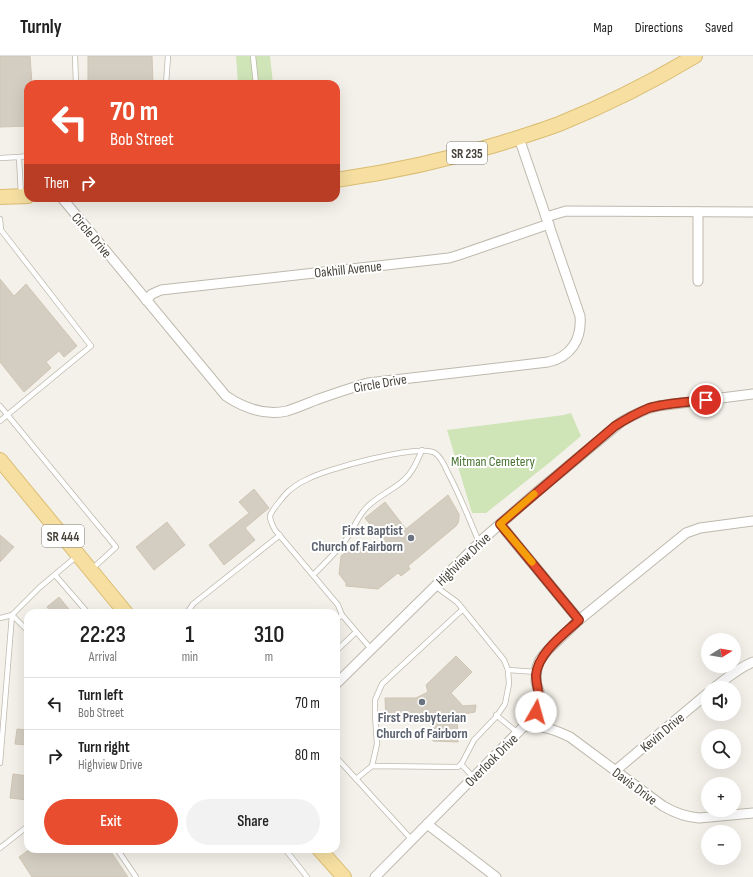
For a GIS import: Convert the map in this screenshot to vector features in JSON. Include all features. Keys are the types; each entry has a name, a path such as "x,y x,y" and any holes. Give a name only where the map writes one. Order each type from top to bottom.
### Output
{"main road":[{"name":"SR 235","path":"340,179 388,172 433,162 519,138 593,109 638,87 695,56"},
{"path":"0,198 24,196"},
{"name":"SR 444","path":"0,460 123,609"},
{"path":"323,853 344,877"}],"street":[{"name":"Circle Drive","path":"65,202 226,396 247,408 274,412 286,411 368,383 548,362 560,358 568,352 578,336 580,316 519,138"},
{"name":"Oakhill Avenue","path":"146,300 152,294 161,290 449,258 547,220 566,211 753,212"},
{"path":"698,212 698,281"},
{"name":"Highview Drive","path":"340,680 480,542 609,431 632,415 658,406 753,394"},
{"name":"Overlook Drive","path":"375,877 533,717 539,700 536,682 537,672 543,655 579,620 686,533 700,528 753,521"},
{"path":"500,524 579,620"},
{"path":"723,681 743,666 753,662"},
{"name":"Kevin Drive","path":"615,771 701,699"},
{"name":"Davis Drive","path":"525,726 545,727 570,737 663,806 675,813 683,816 705,818 753,813"},
{"path":"427,824 496,877"}],"lane":[{"path":"75,56 76,80"},
{"path":"166,80 168,56"},
{"path":"253,56 256,80"},
{"path":"0,158 24,156"},
{"path":"19,157 24,190"},
{"path":"0,219 1,230 91,346 0,421"},
{"path":"0,406 116,547 91,570"},
{"path":"313,575 337,551 366,508 405,479 412,471 422,450"},
{"path":"340,609 338,605 273,526 270,517 274,508 289,491 307,479 369,459 422,450 430,451 435,453 444,465 480,542"},
{"path":"190,609 193,604 280,535"},
{"path":"0,618 12,615 40,587 78,555"},
{"path":"55,575 85,609"},
{"path":"372,766 458,767 474,740 505,704 509,684 508,670 504,660 457,602 435,586"},
{"path":"356,779 372,766 377,744 375,700 382,684 463,609"},
{"path":"340,610 342,615 371,649"},
{"path":"12,615 24,627"},
{"path":"0,763 12,615"},
{"path":"340,647 356,632"},
{"path":"508,670 537,672"},
{"path":"496,715 518,733"},
{"path":"340,761 412,840"},
{"path":"461,764 474,778"},
{"path":"0,848 24,829"},
{"path":"121,853 136,877"},
{"path":"288,853 307,877"}],"green space":[{"path":"236,56 270,56 273,80 238,80"},
{"name":"Mitman Cemetery","path":"571,413 581,436 486,513 472,513 447,430"}],"building":[{"path":"0,56 30,56 32,80 24,80 24,126 0,127"},
{"path":"88,56 152,56 153,80 88,80"},
{"path":"0,279 14,296 26,284 77,346 64,357 59,351 46,362 51,368 24,392 0,362"},
{"path":"254,489 269,508 245,528 255,540 224,565 209,545 249,513 239,502"},
{"name":"First Baptist Church of Fairborn","path":"448,495 459,514 458,523 408,566 410,569 401,576 398,573 378,589 346,586 346,583 339,574 341,556 350,549 350,547 391,551 365,518 385,502 406,529"},
{"path":"167,522 185,545 154,570 136,547"},
{"path":"0,535 14,547 0,562"},
{"path":"59,597 69,609 49,609 47,607"},
{"name":"First Presbyterian Church of Fairborn","path":"456,656 472,672 451,693 463,706 476,705 475,712 463,714 457,717 458,742 433,741 430,719 386,720 385,698 416,698 428,692 426,685"},
{"path":"17,729 24,730 24,745 15,744"},
{"path":"13,774 24,775 24,800 10,798"},
{"path":"24,853 112,853 128,877 32,877 19,857"}],"slow traffic":[{"path":"532,562 500,524 534,494"}],"place":[{"name":"First Baptist Church of Fairborn","path":"411,538"},
{"name":"First Presbyterian Church of Fairborn","path":"422,702"}],"route":[{"path":"536,712 539,700 536,675 540,660 543,655 579,620 500,524 615,426 632,415 658,406 706,400"}]}
